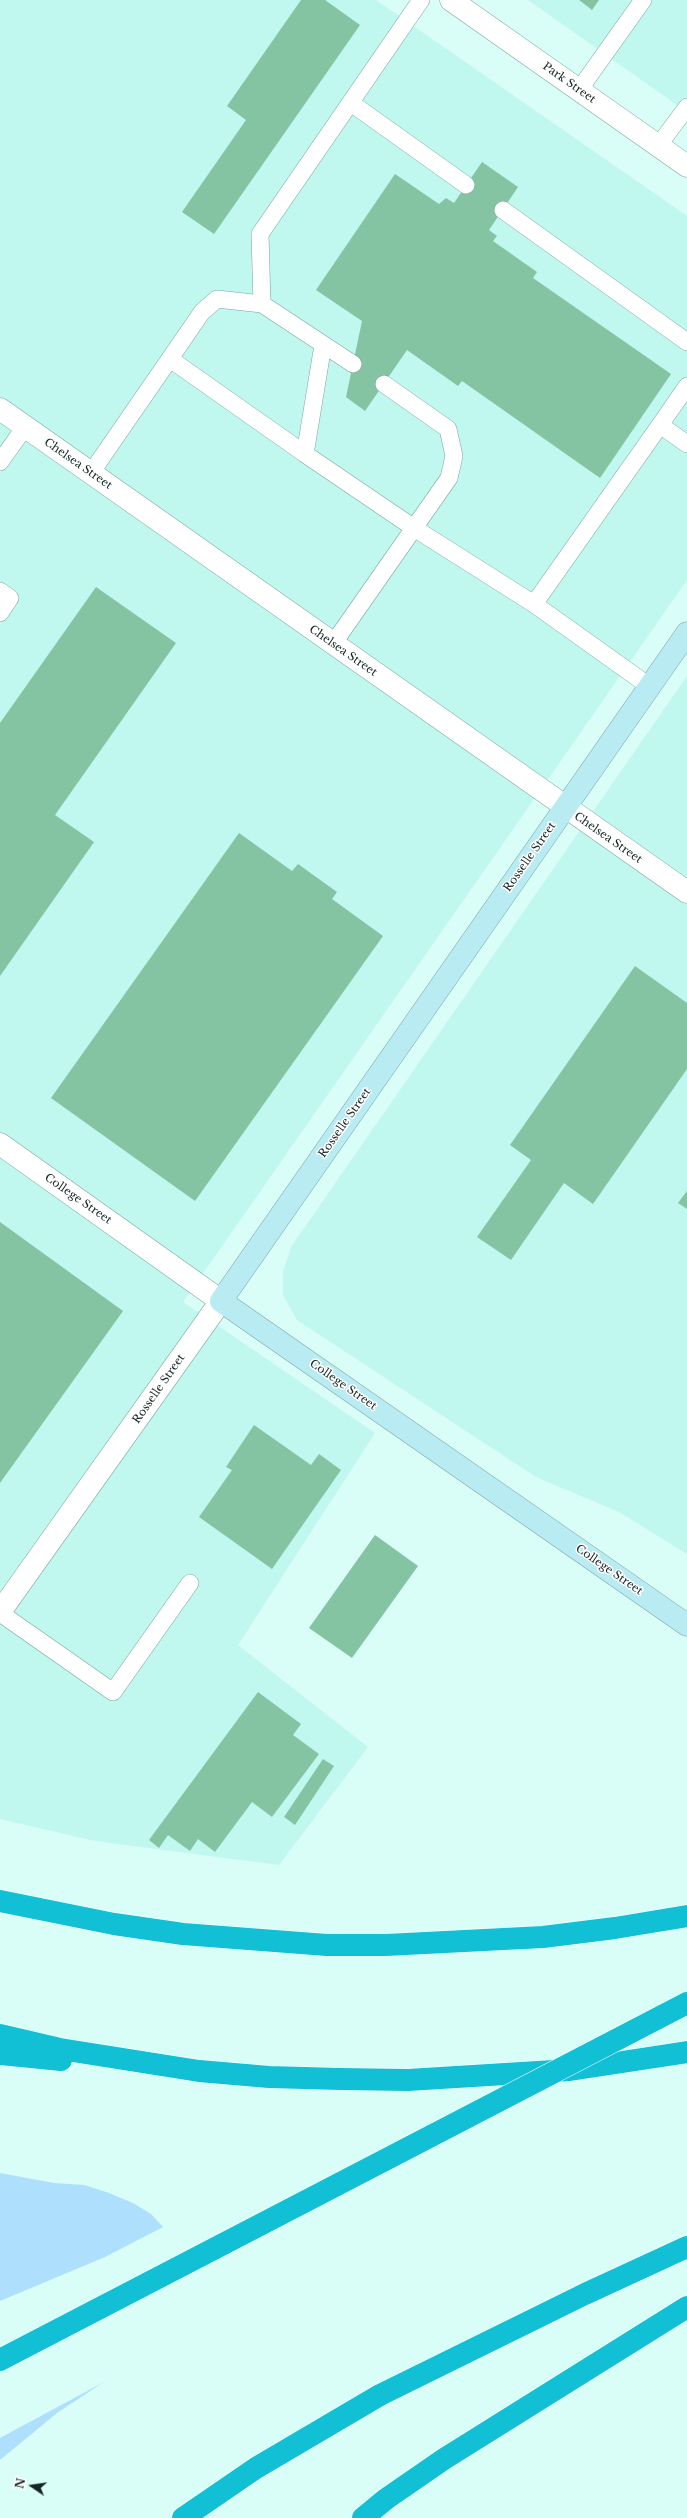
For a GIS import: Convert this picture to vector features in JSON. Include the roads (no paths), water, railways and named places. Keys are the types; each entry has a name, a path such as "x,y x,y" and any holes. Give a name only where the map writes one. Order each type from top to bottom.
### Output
{"highway":[{"path":"0,1901 114,1924 175,1933 327,1945 394,1945 543,1937 615,1928 687,1916"},
{"path":"0,2360 687,2003"},
{"path":"0,2035 60,2049 199,2071"},
{"path":"0,2054 269,2077 408,2080 570,2070 687,2052"},
{"path":"183,2518 256,2468 380,2395 585,2294 687,2248"},
{"path":"363,2518 386,2499 444,2458 687,2307"}],"main road":[{"name":"Rosselle Street","path":"221,1301 687,633"},
{"name":"College Street","path":"221,1301 687,1625"}],"street":[{"name":"Park Street","path":"452,0 687,166"},
{"name":"Chelsea Street","path":"0,409 564,808 687,892"},
{"name":"College Street","path":"0,1144 221,1301"},
{"name":"Rosselle Street","path":"0,1612 221,1301"}],"lane":[{"path":"262,304 260,234 420,0"},
{"path":"579,90 643,0"},
{"path":"351,103 466,185"},
{"path":"658,146 687,107"},
{"path":"503,210 687,342"},
{"path":"91,473 202,312 217,299 262,304 353,364"},
{"path":"305,454 323,345"},
{"path":"170,359 305,454 414,528 534,604 649,686"},
{"path":"333,644 449,478 454,456 448,429 384,384"},
{"path":"534,604 687,386"},
{"path":"660,425 687,444"},
{"path":"0,462 25,427"},
{"path":"0,591 10,598 0,613"},
{"path":"0,1612 114,1692 190,1583"}],"water":[{"path":"0,2173 54,2183 84,2185 109,2193 133,2203 151,2214 166,2230 128,2366 57,2413 0,2460"}]}
